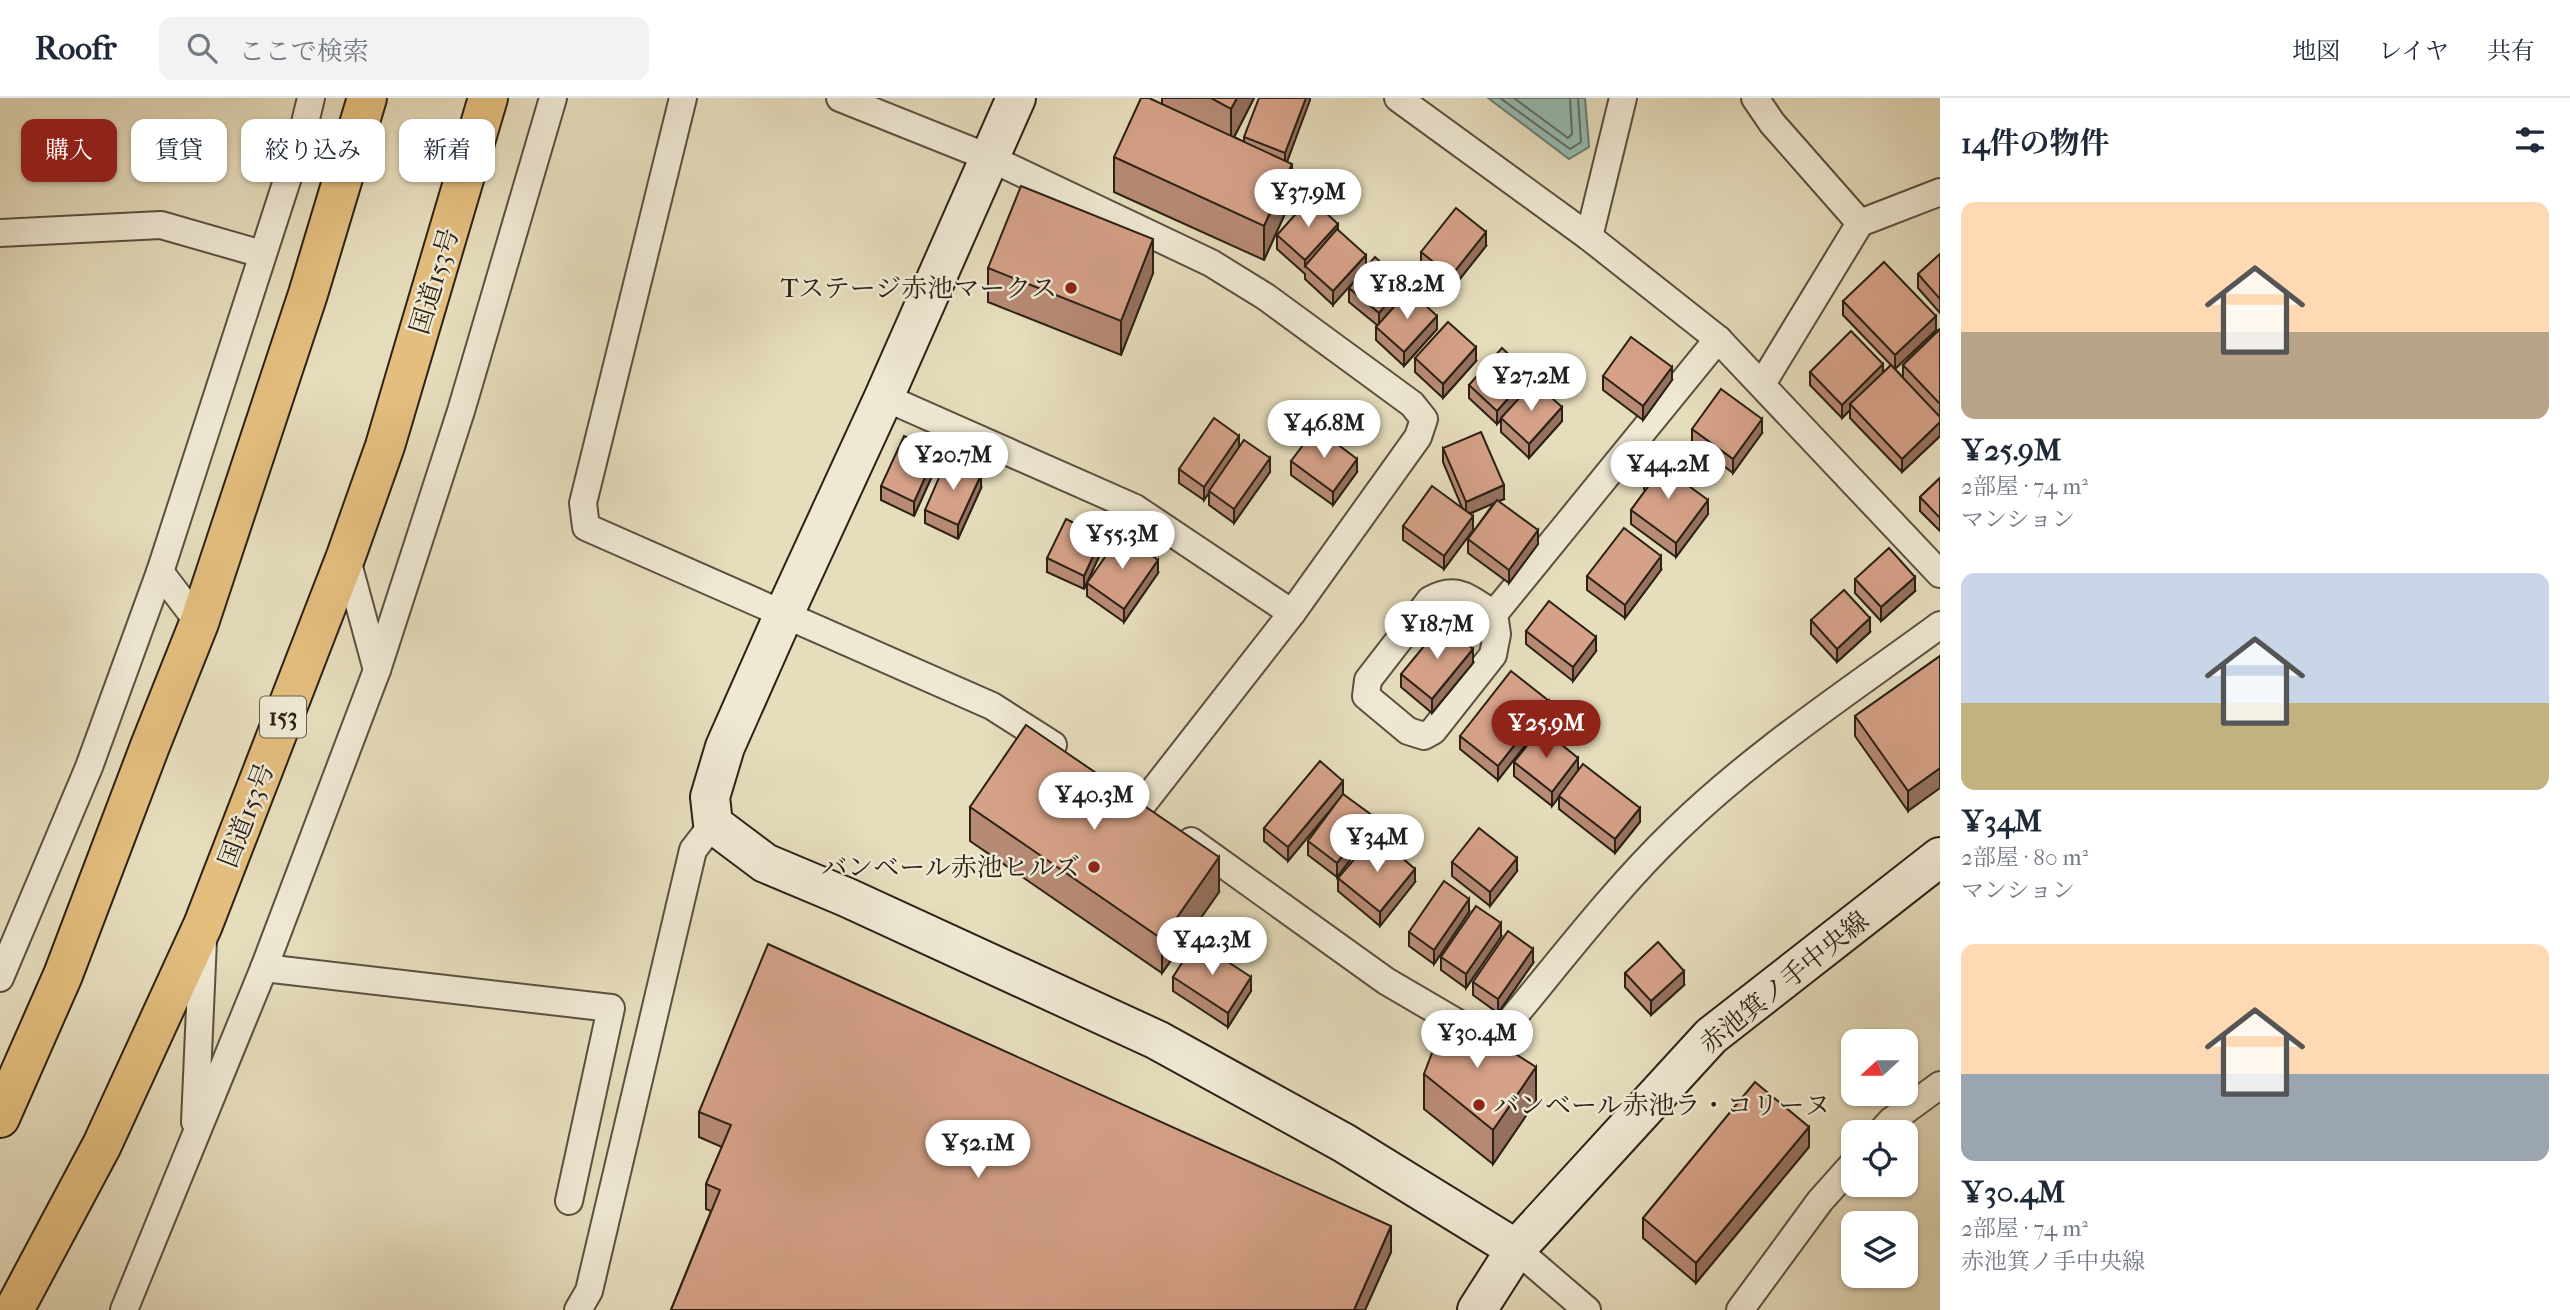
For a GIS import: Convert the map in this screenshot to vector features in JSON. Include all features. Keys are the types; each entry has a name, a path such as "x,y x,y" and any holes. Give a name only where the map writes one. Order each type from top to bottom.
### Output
{"highway":[{"path":"361,119 367,98"},
{"name":"国道153号","path":"14,1310 102,1145 203,925 346,556 384,446 488,98"},
{"path":"0,1118 63,975 199,623 309,294 342,182"}],"street":[{"path":"306,119 311,98"},
{"path":"124,1310 264,968 377,670 461,411 553,98"},
{"path":"683,98 583,503 586,527 992,706 1077,761"},
{"path":"840,98 990,158 1211,263 1266,297 1420,412 1424,419 1418,437 1292,613 1131,798 1386,981 1480,1036 1511,1020 1612,899 1675,831 1757,758 1940,625"},
{"path":"578,1310 589,1291 693,850 713,824 710,797 725,747 1016,98"},
{"path":"1398,98 1588,237 1718,340 1940,574"},
{"path":"1588,237 1623,98"},
{"path":"1755,98 1772,123 1860,223"},
{"path":"0,978 89,767 160,572 286,182"},
{"path":"1762,384 1860,223 1940,192"},
{"path":"0,233 161,225 262,254"},
{"path":"1494,614 1456,591 1443,592 1430,600 1368,680 1366,696 1408,732 1424,736 1433,731 1493,654 1497,634 1494,614 1718,340"},
{"path":"884,397 1135,508 1292,613"},
{"path":"346,556 377,670"},
{"path":"160,572 199,623"},
{"path":"713,824 765,863 846,897 1157,1040 1344,1143 1516,1249 1587,1310"},
{"name":"赤池箕ノ手中央線","path":"1477,1310 1516,1249 1711,1035 1940,857"},
{"path":"194,1142 203,925"},
{"path":"264,968 611,1008 569,1201"},
{"path":"1892,1120 1940,1086"},
{"path":"1740,1310 1820,1201 1841,1177"}],"water":[{"path":"1488,98 1585,98 1589,147 1569,159"}],"building":[{"path":"1141,98 1149,98 1292,164 1264,226 1114,157"},
{"path":"1211,98 1237,98 1231,109"},
{"path":"1259,98 1306,98 1285,153 1244,137"},
{"path":"1021,186 1153,239 1121,321 988,268"},
{"path":"1310,198 1338,224 1305,260 1277,235"},
{"path":"1456,208 1486,232 1451,276 1421,252"},
{"path":"1337,229 1366,255 1333,291 1305,266"},
{"path":"1940,254 1940,299 1918,274"},
{"path":"1375,257 1403,283 1379,313 1349,288"},
{"path":"1884,262 1936,316 1895,355 1843,301"},
{"path":"1409,290 1437,316 1404,352 1376,327"},
{"path":"1448,322 1476,347 1443,384 1415,358"},
{"path":"1940,329 1940,404 1903,365"},
{"path":"1851,331 1883,364 1842,405 1810,372"},
{"path":"1631,337 1672,367 1643,406 1603,376"},
{"path":"1502,348 1530,374 1497,411 1469,385"},
{"path":"1891,365 1940,417 1940,422 1902,459 1850,404"},
{"path":"1534,382 1562,407 1529,444 1501,418"},
{"path":"1721,389 1762,419 1733,459 1692,429"},
{"path":"1214,418 1239,436 1204,487 1179,469"},
{"path":"1316,428 1357,459 1333,492 1291,461"},
{"path":"1481,432 1504,485 1466,502 1443,448"},
{"path":"904,436 937,451 914,502 881,486"},
{"path":"1244,440 1270,458 1234,509 1209,491"},
{"path":"1658,455 1674,466 1671,473 1708,500 1676,543 1631,510 1650,484 1644,475"},
{"path":"947,459 981,475 958,525 925,510"},
{"path":"1940,478 1940,518 1920,497"},
{"path":"1432,486 1473,516 1444,556 1403,526"},
{"path":"1497,500 1538,530 1509,570 1468,539"},
{"path":"1066,519 1102,537 1084,576 1047,558"},
{"path":"1624,528 1661,556 1625,605 1587,576"},
{"path":"1121,534 1158,560 1124,609 1087,583"},
{"path":"1889,548 1915,577 1881,607 1855,579"},
{"path":"1844,590 1870,618 1837,649 1811,620"},
{"path":"1549,601 1596,637 1573,667 1526,631"},
{"path":"1443,623 1473,649 1432,699 1401,674"},
{"path":"1940,656 1940,768 1908,791 1855,716"},
{"path":"1511,671 1549,701 1498,766 1460,736"},
{"name":"バンベール赤池ヒルズ","path":"1026,725 1219,857 1162,939 970,807"},
{"path":"1541,728 1578,758 1552,792 1514,762"},
{"path":"1320,761 1343,781 1288,847 1264,828"},
{"path":"1583,764 1640,808 1615,839 1559,796"},
{"path":"1343,794 1373,816 1337,863 1308,841"},
{"path":"1479,828 1517,858 1490,892 1452,862"},
{"path":"1375,835 1415,869 1380,912 1338,878"},
{"path":"1444,881 1469,899 1434,950 1409,932"},
{"path":"1476,906 1501,923 1466,974 1441,957"},
{"path":"1508,931 1533,949 1498,999 1473,982"},
{"path":"1196,941 1251,977 1228,1013 1173,977"},
{"path":"1658,942 1684,971 1651,1001 1625,973"},
{"path":"768,944 1391,1226 1354,1310 671,1310 720,1190 706,1184 731,1125 699,1112"},
{"path":"1448,1011 1536,1067 1493,1130 1424,1074"},
{"path":"1755,1082 1809,1127 1696,1263 1643,1218"}],"place":[{"name":"Tステージ赤池マークス","path":"1071,288"},
{"name":"バンベール赤池ヒルズ","path":"1094,867"},
{"name":"バンベール赤池ラ・コリーヌ","path":"1479,1105"}]}
